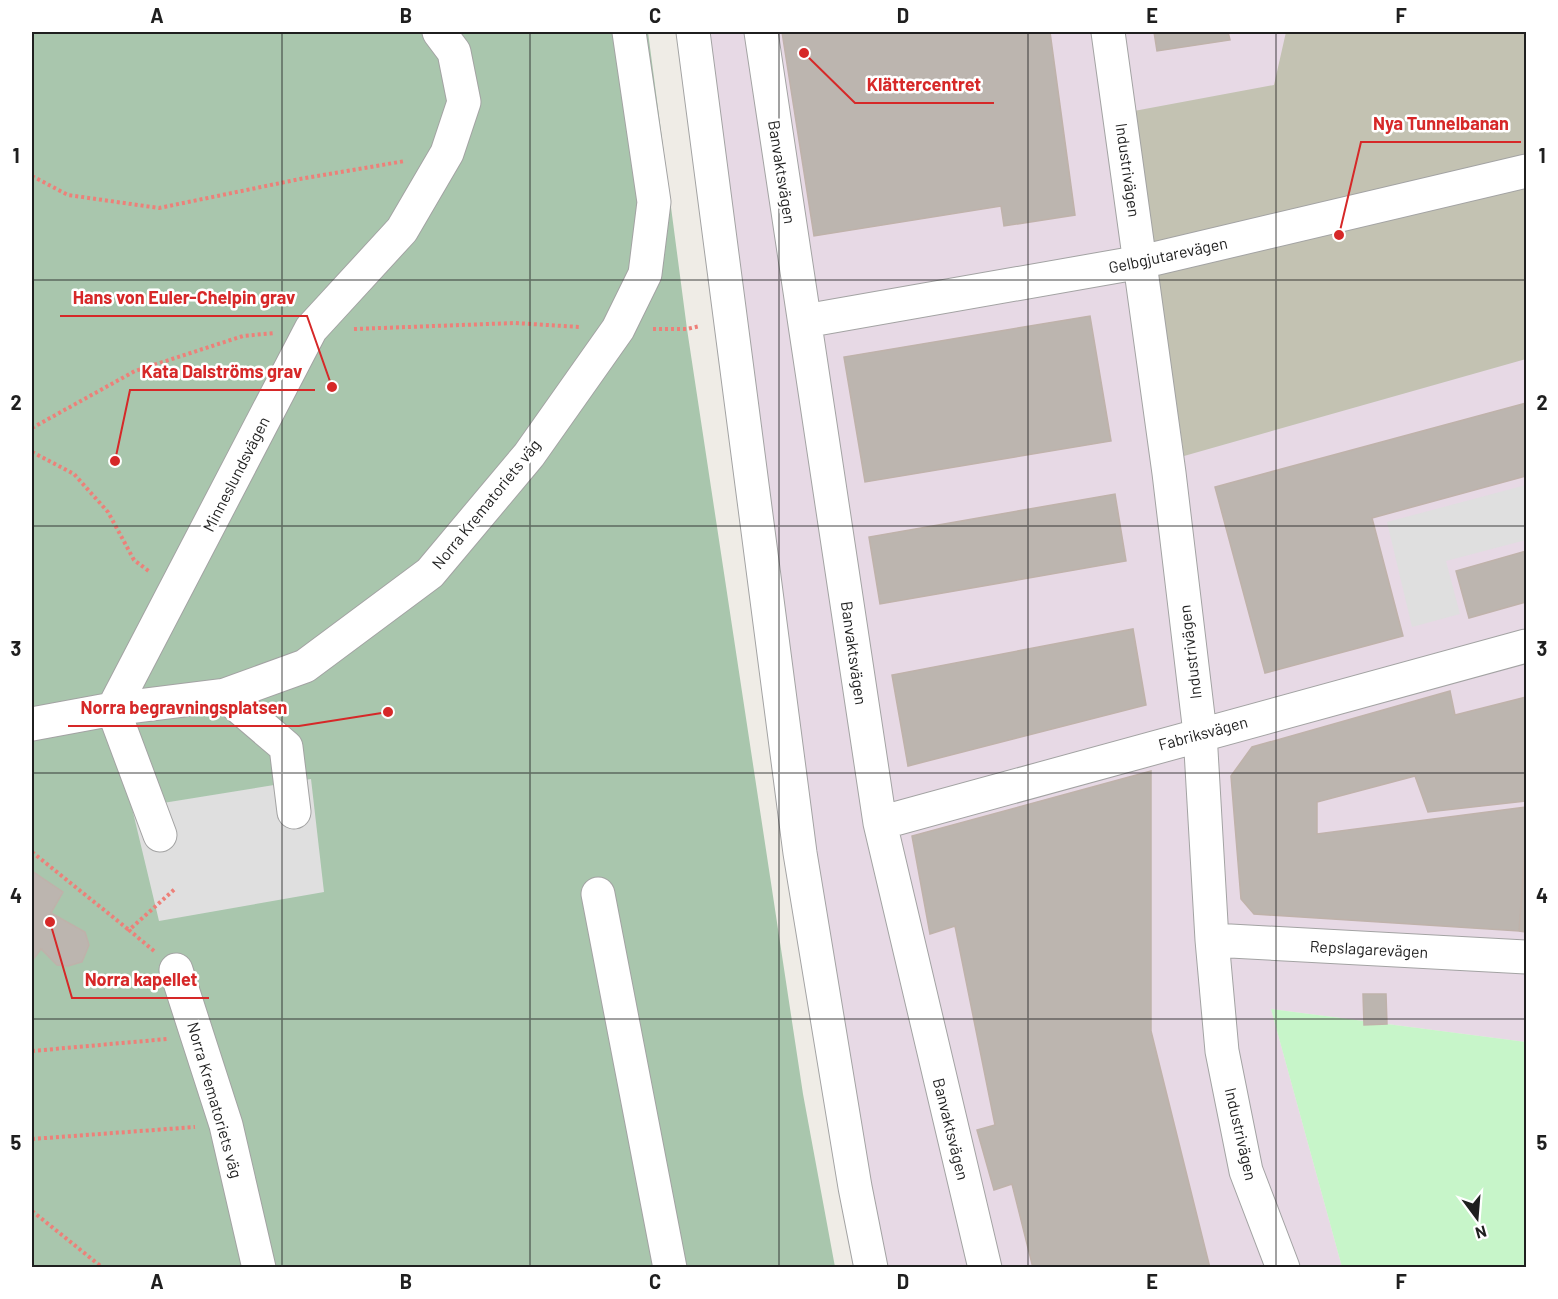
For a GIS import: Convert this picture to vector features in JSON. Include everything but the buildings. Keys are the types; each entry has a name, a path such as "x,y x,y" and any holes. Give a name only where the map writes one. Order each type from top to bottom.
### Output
{"street":[{"name":"Minneslundsvägen","path":"113,709 311,329 402,230 447,153 464,102 454,52 440,32"},
{"name":"Norra Krematoriets väg","path":"32,724 113,709 225,695 305,666 430,573 529,454 618,329 645,273 654,202 629,32"},
{"path":"693,32 800,854 855,1187 871,1268"},
{"name":"Banvaktsvägen","path":"760,32 880,823 985,1268"},
{"name":"Industrivägen","path":"1108,32 1170,473 1200,734 1212,940 1222,1051 1246,1171 1283,1268"},
{"name":"Gelbgjutarevägen","path":"805,321 1141,262 1527,171"},
{"name":"Fabriksvägen","path":"880,823 1527,646"},
{"path":"225,695 286,747 294,812"},
{"path":"113,709 160,835"},
{"path":"598,894 670,1268"},
{"name":"Repslagarevägen","path":"1212,940 1527,957"},
{"name":"Norra Krematoriets väg","path":"176,970 226,1125 260,1268"}],"path":[{"path":"32,176 68,195 159,208 300,179 447,153"},
{"path":"32,428 135,371 243,336 311,329 385,329 515,323 618,329 687,329 700,326"},
{"path":"32,452 74,474 108,512 134,560 175,591"},
{"path":"32,852 176,970"},
{"path":"129,930 176,888"},
{"path":"32,1052 197,1036"},
{"path":"32,1139 226,1125"},
{"path":"32,1211 103,1268"}],"shaded area":[{"path":"700,32 1526,32 1526,1042 1271,1009 1342,1267 862,1267"},
{"path":"1286,32 1526,32 1526,359 1184,456 1134,111 1274,85"},
{"path":"1526,485 1526,540 1446,561 1460,614 1412,627 1387,522"},
{"path":"311,779 324,892 159,921 132,808"}],"green space":[{"path":"32,32 648,32 687,329 803,1094 835,1267 32,1267"},
{"path":"1271,1009 1526,1042 1526,1267 1342,1267"}],"place":[{"name":"Klättercentret","path":"804,53"},
{"name":"Nya Tunnelbanan","path":"1339,235"},
{"name":"Hans von Euler-Chelpin grav","path":"332,387"},
{"name":"Kata Dalströms grav","path":"115,461"},
{"name":"Norra begravningsplatsen","path":"388,712"},
{"name":"Norra kapellet","path":"50,922"}]}
